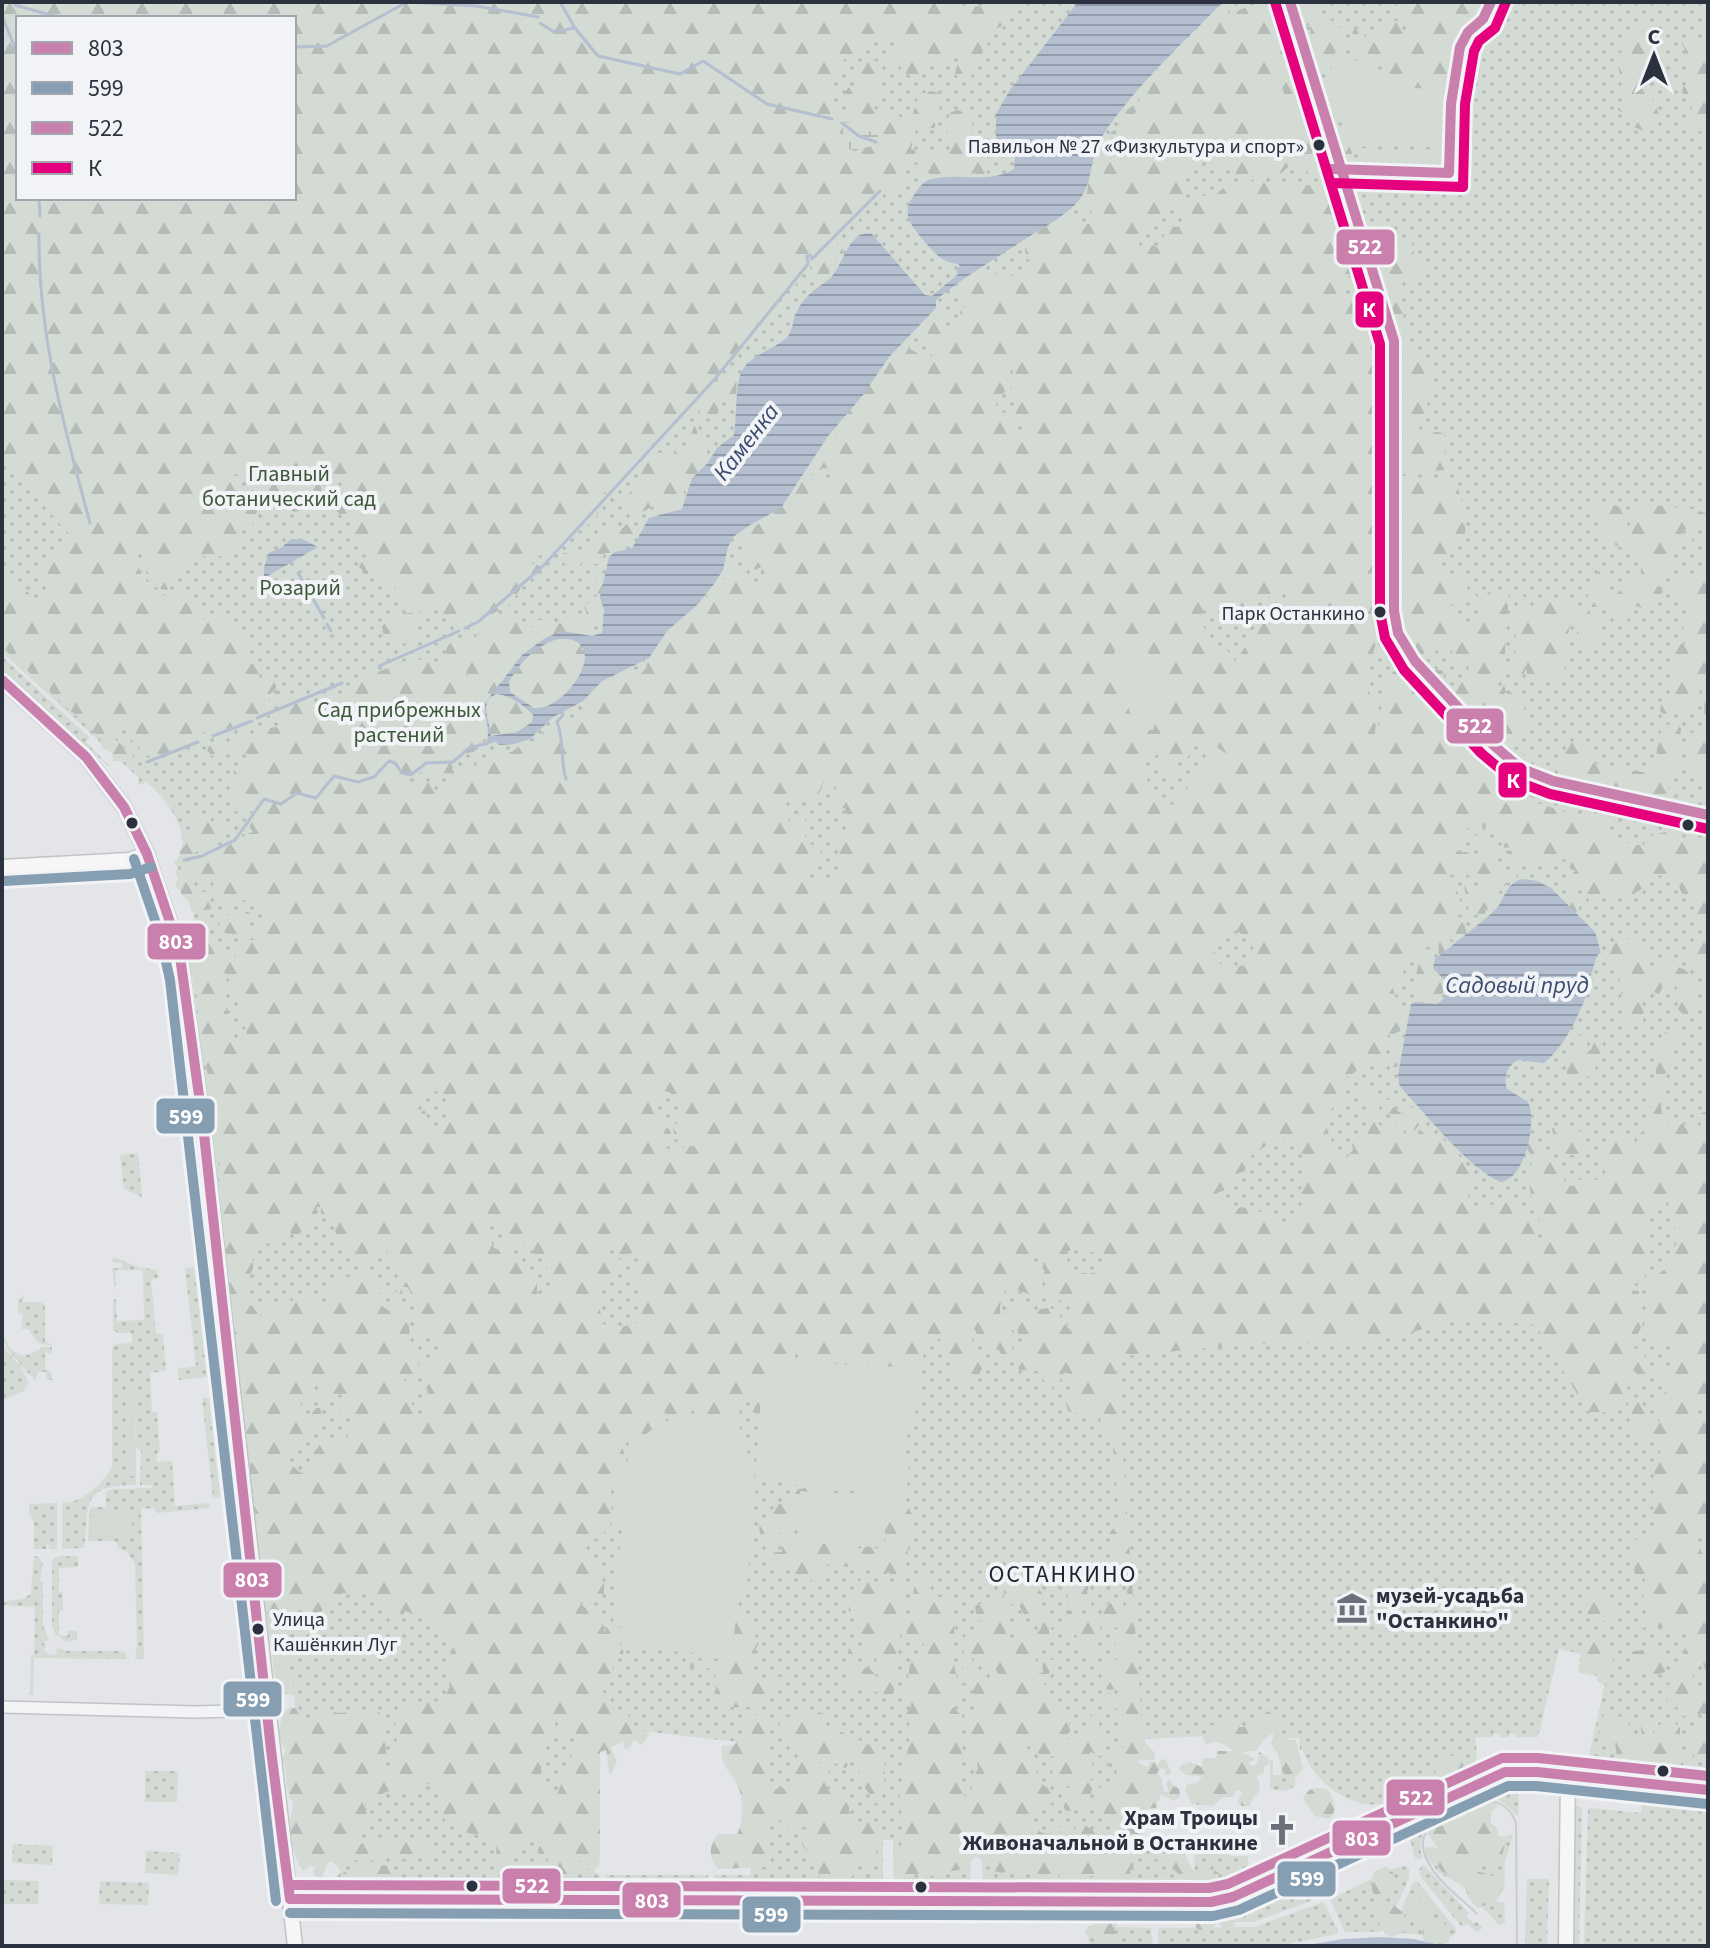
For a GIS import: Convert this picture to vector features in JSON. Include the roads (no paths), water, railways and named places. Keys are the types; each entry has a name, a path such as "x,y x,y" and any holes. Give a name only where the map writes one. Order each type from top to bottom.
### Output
{"street":[{"path":"1275,2 1380,344 1380,612 1383,634 1391,654 1499,769 1517,782 1546,793 1708,829"},
{"path":"2,680 100,771 124,807 147,854 174,931 184,978 203,1125 295,1946"},
{"path":"2,867 129,860 147,854"},
{"path":"2,1707 209,1712 267,1710"},
{"path":"290,1899 1219,1901 1245,1892 1497,1774 1515,1771 1708,1790"},
{"path":"1566,1946 1568,1776"}],"water":[{"path":"1078,2 1223,2 1159,67 1114,119 1097,145 1087,185 1079,200 1069,211 936,300 936,308 889,357 863,395 828,436 781,508 733,537 723,570 714,584 698,604 667,631 649,658 602,681 583,701 553,717 530,739 514,744 500,745 495,742 485,745 488,735 485,703 488,699 522,655 545,638 562,631 592,636 602,633 604,610 600,597 609,557 615,552 632,548 649,518 682,509 692,478 708,463 717,448 734,435 741,373 755,357 788,336 800,306 833,276 857,238 872,234 925,295 932,296 958,274 956,271 960,266 939,256 916,231 908,216 909,204 919,188 929,180 994,176 1014,169 1015,157 996,138 996,114 1010,90","holes":["559,639 575,641 584,649 585,660 572,687 560,698 547,706 534,708 510,692 509,682 530,655 543,645","496,694 521,704 533,715 532,722 517,732 491,736 487,704 488,699"]},
{"path":"291,539 302,539 318,547 264,578 269,553"},
{"name":"Садовый пруд","path":"1522,879 1537,881 1551,888 1595,932 1601,953 1597,955 1590,978 1593,979 1579,1013 1561,1045 1544,1063 1518,1060 1507,1072 1507,1089 1528,1102 1531,1122 1523,1160 1510,1178 1502,1182 1478,1167 1450,1142 1403,1090 1398,1075 1411,1004 1437,1004 1447,994 1445,981 1433,968 1435,959 1493,912 1508,889"},
{"path":"1343,1939 1414,1939 1443,1946 1302,1946"}],"waterway":[{"path":"296,47 327,46 407,2 477,6 538,17"},
{"path":"560,2 575,28 598,56 680,74 703,61 767,104 832,119"},
{"path":"15,5 54,16"},
{"path":"2,16 16,50"},
{"path":"540,23 554,32 574,28"},
{"path":"842,123 859,136 876,142"},
{"path":"810,255 812,259 880,191"},
{"path":"39,200 40,216"},
{"path":"39,234 43,309 54,380 90,523"},
{"path":"465,628 478,622 543,566 714,380 808,264 807,256"},
{"path":"298,573 324,618"},
{"path":"327,624 331,631"},
{"path":"379,666 459,631"},
{"path":"257,718 342,683"},
{"path":"562,711 563,715 557,722 566,779"},
{"path":"213,736 252,721"},
{"path":"147,762 198,742"},
{"name":"Каменка","path":"184,860 202,856 235,840 264,799 281,804 297,793 316,798 334,776 358,782 374,777 389,761 395,763 402,773 411,775 426,763 453,762 469,748 488,743"}],"tram line":[{"path":"1477,1914 1430,1866 1423,1840 1430,1826 1443,1816 1485,1801 1506,1808 1516,1823 1517,1946"}],"place":[{"name":"Павильон № 27 «Физкультура и спорт»","path":"1319,145"},
{"name":"Парк Останкино","path":"1380,612"},
{"name":"музей-усадьба \"Останкино\"","path":"1352,1608"},
{"name":"Улица Кашёнкин Луг","path":"258,1629"},
{"name":"Храм Троицы Живоначальной в Останкине","path":"1282,1830"}],"district":[{"name":"ОСТАНКИНО","path":"1063,1574"}],"park label":[{"name":"Главный ботанический сад","path":"289,486"},
{"name":"Розарий","path":"300,587"},
{"name":"Сад прибрежных растений","path":"399,722"}]}
